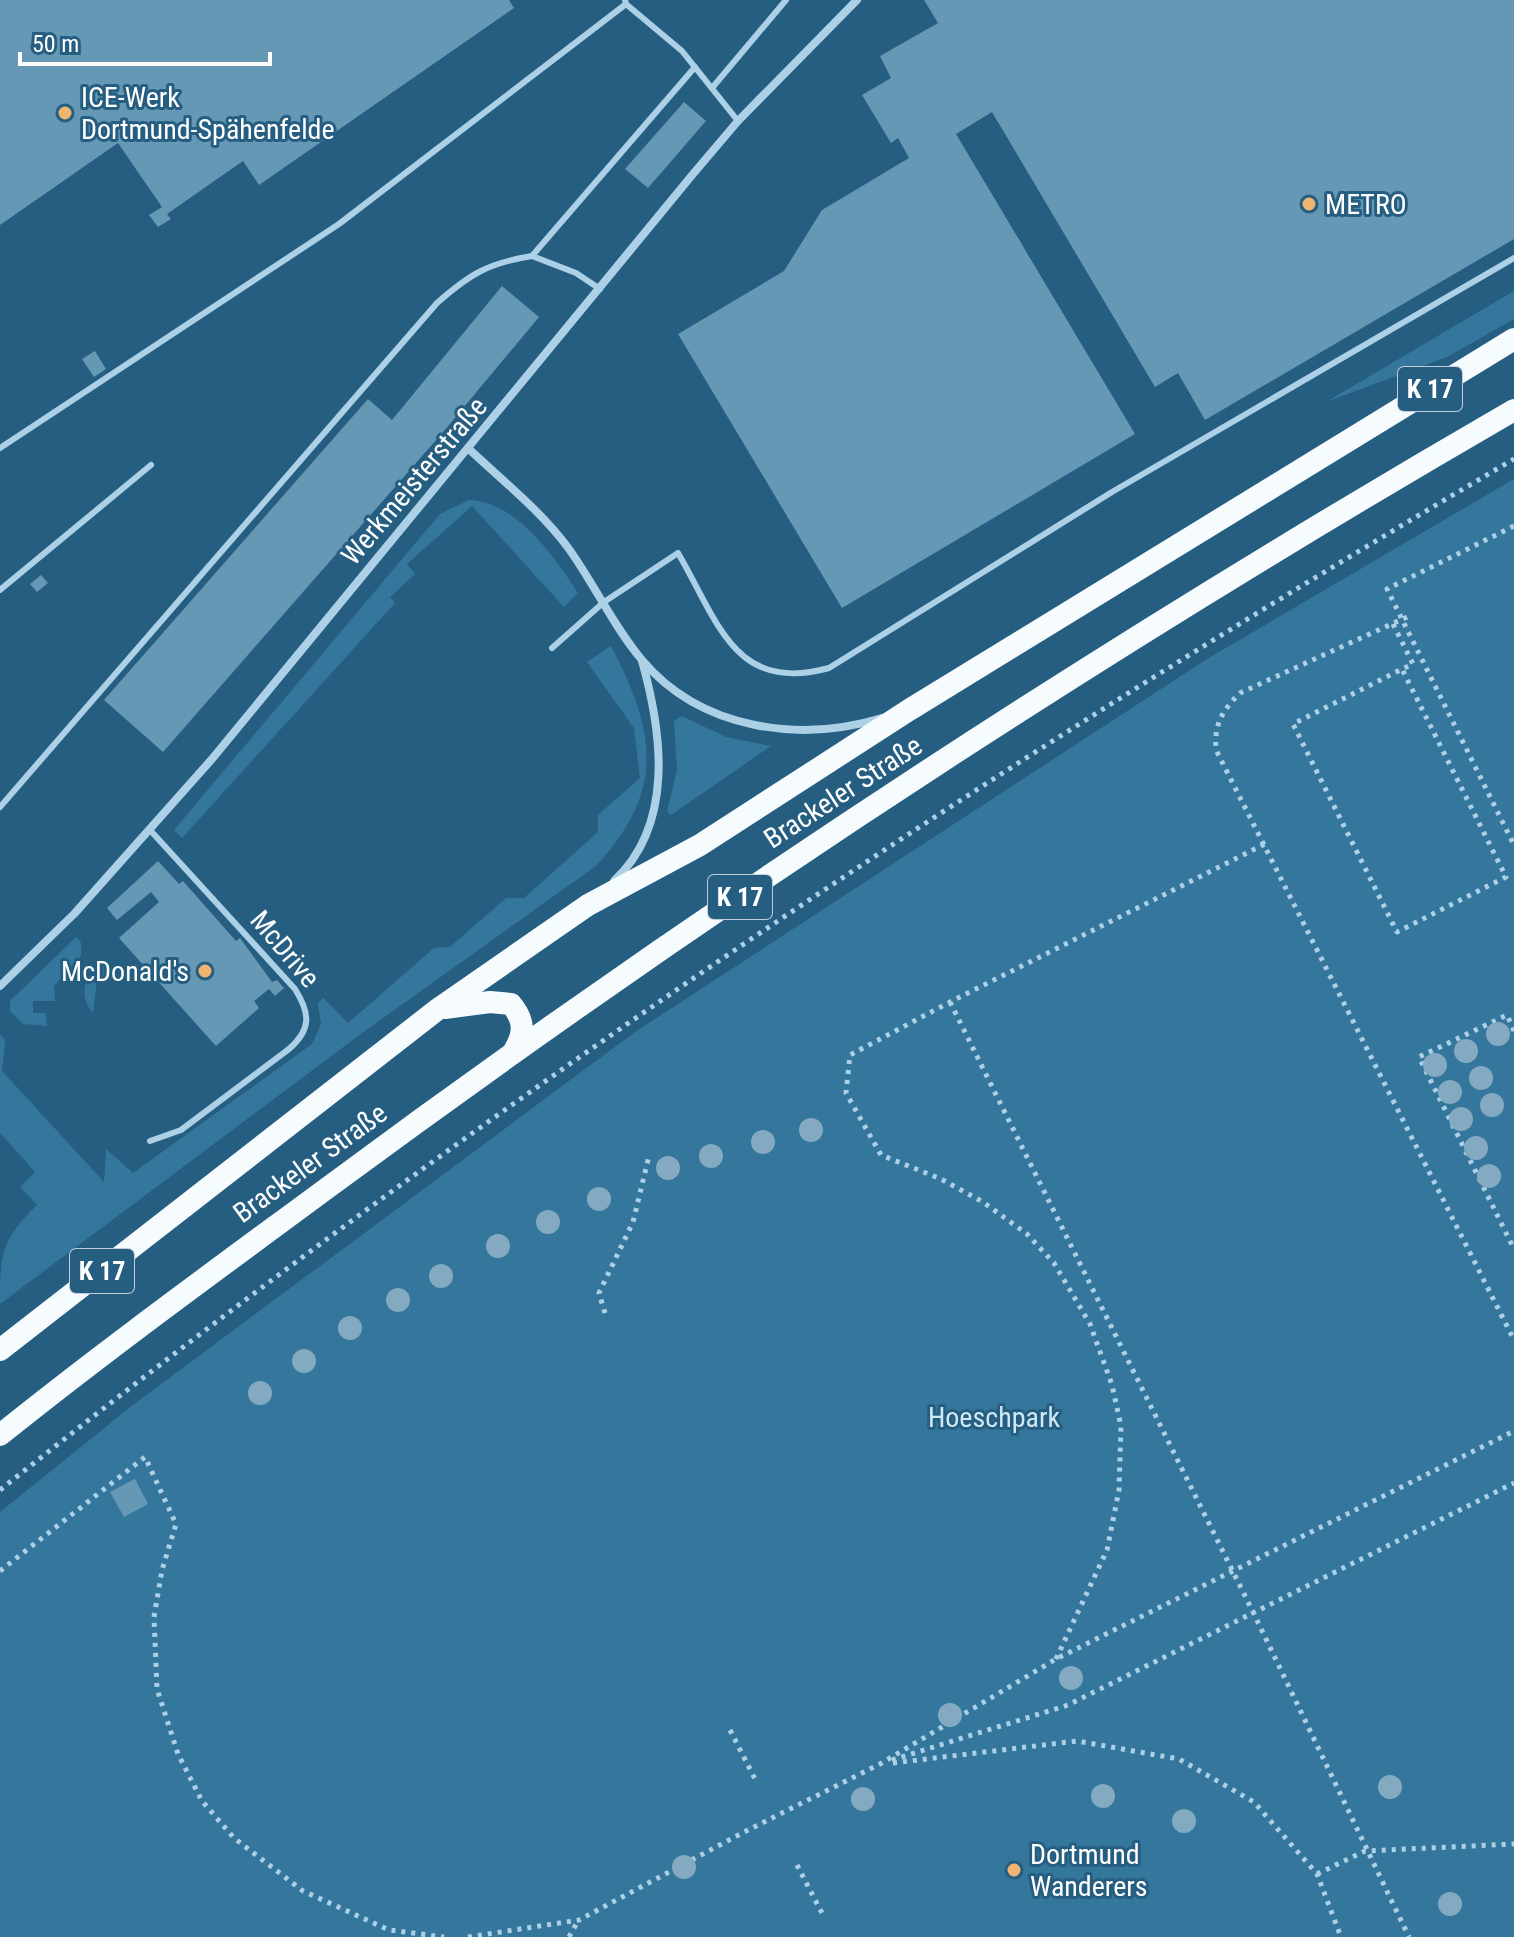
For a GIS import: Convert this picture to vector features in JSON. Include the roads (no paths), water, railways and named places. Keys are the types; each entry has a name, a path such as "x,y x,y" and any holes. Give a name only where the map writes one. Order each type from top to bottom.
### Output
{"highway":[{"name":"Brackeler Straße","path":"0,1350 438,1009 588,905 700,845 909,710 1514,339"},
{"name":"Brackeler Straße","path":"0,1435 178,1299 512,1054 858,817 1120,647 1384,485 1514,410"},
{"path":"438,1009 465,1004 511,1004 521,1017 523,1036 512,1054"}],"street":[{"name":"Werkmeisterstraße","path":"0,986 75,913 150,830 470,450 738,121 857,0"},
{"path":"470,450 567,547 642,660 668,685 698,704 760,727 793,732 847,729 909,710"},
{"path":"588,905 621,875 637,853 657,793 661,750 655,706 642,660"}],"lane":[{"path":"712,88 786,0"},
{"path":"0,448 339,224 625,2 682,51 738,121"},
{"path":"532,256 695,67"},
{"path":"0,807 437,303 472,272 504,260 532,256 576,273 600,289"},
{"path":"552,648 604,602 678,553 737,653 756,667 781,675 829,668 1112,492 1514,258"},
{"path":"0,590 151,465"},
{"name":"McDrive","path":"150,830 295,989 307,1015 307,1027 302,1038 289,1049 181,1130 150,1141"}],"place":[{"name":"ICE-Werk Dortmund-Spähenfelde","path":"65,113"},
{"name":"METRO","path":"1309,204"},
{"name":"McDonald's","path":"205,971"},
{"name":"Dortmund Wanderers","path":"1014,1870"}],"park label":[{"name":"Hoeschpark","path":"994,1417"}]}
